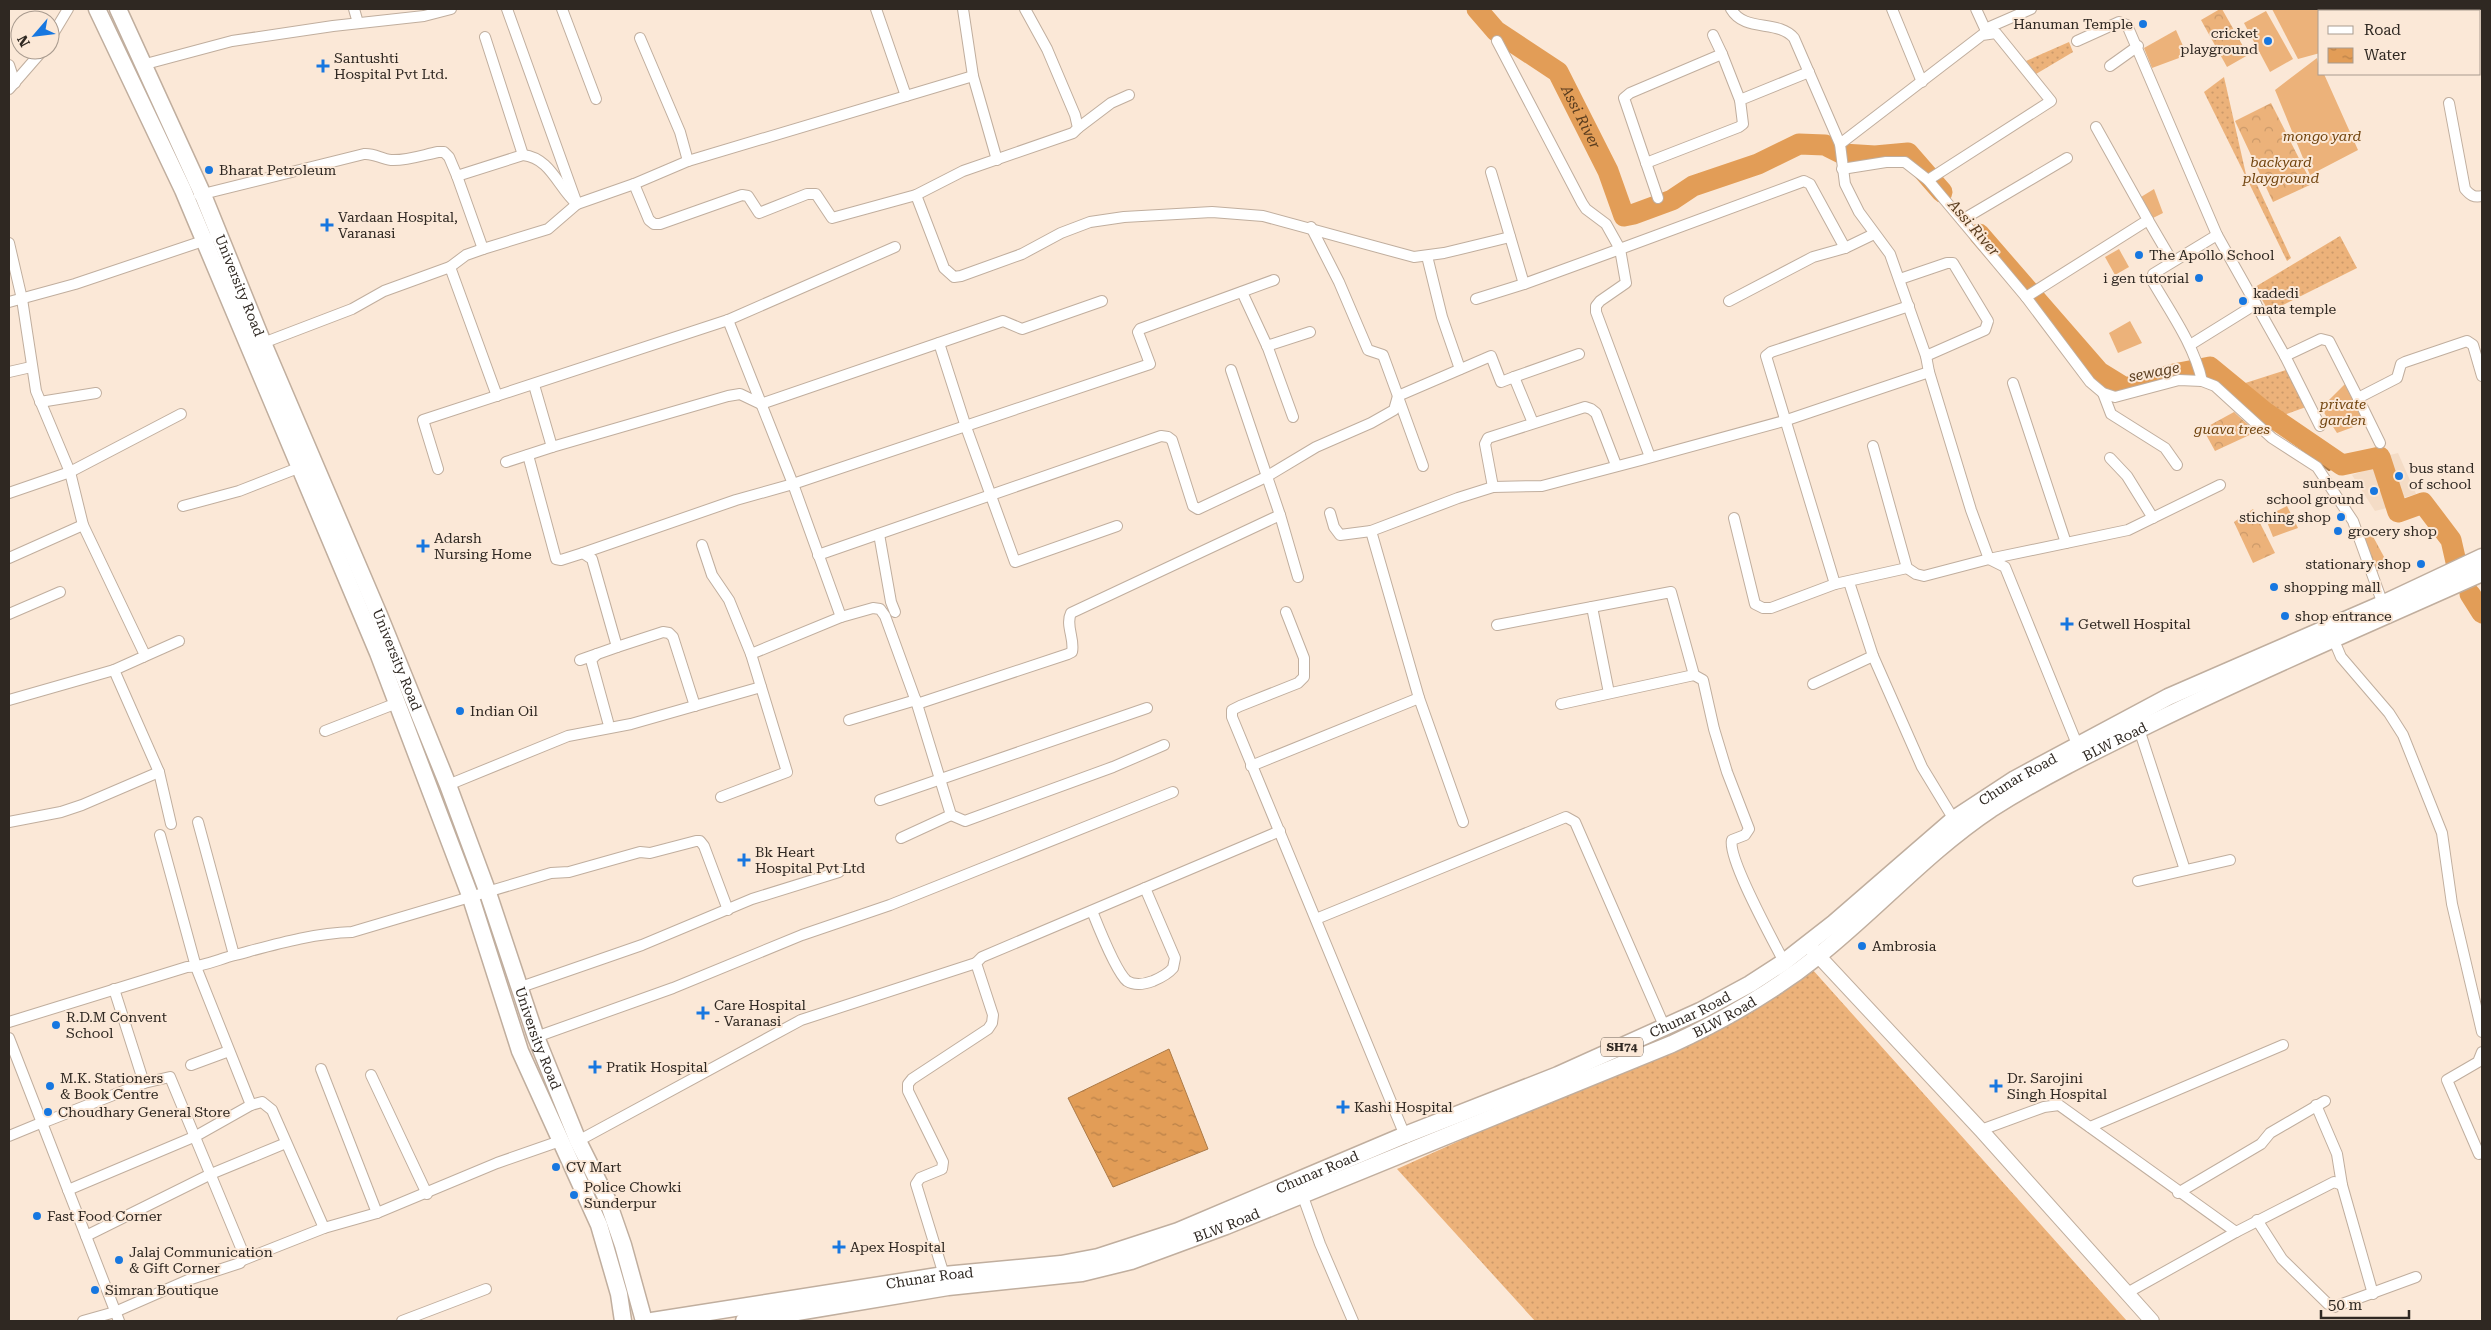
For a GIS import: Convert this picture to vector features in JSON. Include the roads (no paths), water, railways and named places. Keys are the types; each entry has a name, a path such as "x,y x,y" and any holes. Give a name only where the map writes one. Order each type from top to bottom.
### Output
{"main road":[{"path":"97,9 186,199 212,238 298,468 411,739 471,898 520,1051 599,1225 619,1294 623,1321"},
{"name":"University Road","path":"118,9 142,65 203,194 212,238 263,343 379,615 448,785 488,893 518,988 536,1037 578,1141 607,1199 623,1245 644,1321"},
{"name":"BLW Road","path":"744,1321 807,1316 948,1288 1082,1273 1132,1261 1168,1249 1302,1194 1408,1142 1706,1028 1791,977 1813,950 1957,824 2024,789 2079,751 2138,729 2215,684 2333,638 2384,609 2478,567"},
{"name":"SH74","path":"2079,751 2168,697 2215,684 2384,609"},
{"name":"Chunar Road","path":"652,1321 944,1275 1061,1264 1098,1257 1178,1231 1408,1142 1665,1028 1750,984 1784,962 1813,950"},
{"path":"619,1294 636,1293"}],"street":[{"path":"60,22 68,9"},
{"path":"354,9 358,23"},
{"path":"142,65 232,41 358,23 424,16 439,10 451,9"},
{"path":"507,9 577,204"},
{"path":"562,9 596,99"},
{"path":"876,9 906,96"},
{"path":"963,9 973,76 997,160"},
{"path":"1026,9 1047,49 1075,115 1078,128"},
{"path":"1731,9 1743,22 1792,35 1809,72 1841,155 1845,184 1858,212 1890,254 1900,279 1926,356 1929,372 1971,510 1989,558 2005,567 2079,751"},
{"path":"1892,9 1922,82"},
{"path":"1930,179 2052,101 1999,36 1986,31 1976,9"},
{"path":"1841,155 1922,82 1986,31 2031,9"},
{"path":"2077,41 2123,21 2138,46 2217,235 2285,356 2320,426"},
{"path":"1646,163 1744,124 1740,100 1713,35"},
{"path":"484,37 523,155"},
{"path":"640,38 680,132 688,161"},
{"path":"1497,41 1582,203 1586,209 1606,224 1620,249 1626,283 1600,301 1596,306 1596,312 1650,457"},
{"path":"2110,66 2138,46"},
{"path":"1658,198 1624,103 1626,94 1722,54"},
{"path":"12,86 34,60"},
{"path":"9,65 12,86"},
{"path":"1740,100 1809,72"},
{"path":"263,343 352,309 384,291 450,267 466,255 483,248 548,229 577,204 634,184 688,161 973,76"},
{"path":"634,184 649,220 654,224 660,224 742,195 748,196 759,213 807,194 816,194 832,218 916,195 963,171 1073,133 1111,103 1129,95"},
{"path":"2449,103 2465,189 2470,195 2482,196"},
{"path":"2096,127 2172,261"},
{"path":"186,199 370,154 388,160 396,160 444,152 449,157 457,176 483,248"},
{"path":"457,176 523,155 529,155 550,168 566,195 577,204"},
{"path":"1841,155 1886,162 1905,162 1930,179 2029,295 2090,382 2103,393 2115,397 2179,380 2202,381 2215,386 2272,438 2317,467 2353,521 2384,609"},
{"path":"1964,218 2067,158"},
{"path":"1491,172 1524,284"},
{"path":"1476,299 1524,284 1804,181 1810,184 1845,248"},
{"path":"916,195 944,268 954,276 962,276 1022,254 1061,233 1090,222 1124,217 1212,212 1263,216 1414,257 1427,256 1510,237"},
{"path":"2029,295 2148,220"},
{"path":"1311,228 1339,282 1368,350 1383,355 1423,466"},
{"path":"1729,301 1813,257 1845,248 1874,234"},
{"path":"2202,381 2199,365 2190,345 2152,282 2153,274 2217,235"},
{"path":"9,302 212,238"},
{"path":"9,243 22,299 31,367 40,402 70,472 83,525 144,648 143,657"},
{"path":"438,469 423,420 728,320 895,247"},
{"path":"1427,256 1442,317 1460,369"},
{"path":"1900,279 1947,263 1953,263 1988,321 1985,330 1926,356"},
{"path":"450,267 497,396"},
{"path":"528,455 554,554 556,559 561,560 736,500 793,484 966,427 1150,364 1138,332 1140,329 1274,280"},
{"path":"1242,292 1267,346 1294,417"},
{"path":"506,462 728,396 740,394 761,404 1003,321 1022,329 1102,301"},
{"path":"2190,345 2256,304"},
{"path":"1835,584 1784,421 1766,356 1771,352 1909,306"},
{"path":"728,320 793,484 842,617"},
{"path":"1267,346 1310,332"},
{"path":"2285,356 2321,339 2329,341 2380,443"},
{"path":"2358,398 2397,378 2401,364 2467,341 2473,345 2482,376"},
{"path":"939,343 966,427 1015,562 1117,526"},
{"path":"1398,396 1490,356 1501,382 1579,354"},
{"path":"9,372 31,367"},
{"path":"1231,370 1280,515 1298,577"},
{"path":"1330,513 1334,527 1340,535 1371,531 1458,498 1493,487 1542,486 1784,421 1929,372"},
{"path":"1514,377 1532,423"},
{"path":"2013,383 2066,543"},
{"path":"534,385 552,447"},
{"path":"40,402 96,393"},
{"path":"2103,393 2111,414 2165,448 2177,464"},
{"path":"818,555 1161,436 1172,440 1195,508 1198,509 1266,477 1316,447 1372,423 1390,413 1397,406 1398,396"},
{"path":"1493,487 1485,444 1488,438 1585,407 1591,408 1596,413 1616,465"},
{"path":"9,493 70,472 181,414"},
{"path":"1873,446 1907,568 1916,574 1924,576 1989,558 2128,530 2220,485"},
{"path":"2110,458 2127,476 2153,518"},
{"path":"183,506 239,491 298,468"},
{"path":"849,720 916,702 1068,654 1077,645 1069,622 1071,613 1280,515"},
{"path":"1734,518 1755,604 1763,608 1770,608 1835,584 1907,568"},
{"path":"9,558 83,525"},
{"path":"1371,531 1419,698 1463,822"},
{"path":"879,534 891,602 895,612"},
{"path":"702,545 712,575 729,600 751,654 787,772 721,797"},
{"path":"583,553 592,559 618,647"},
{"path":"1849,582 1873,656 1922,767 1957,824"},
{"path":"9,614 60,592"},
{"path":"1497,626 1671,592 1694,675"},
{"path":"1592,607 1609,693"},
{"path":"751,654 842,617 873,608 880,609 885,616 916,702 952,815 965,821 1086,778 1164,745"},
{"path":"1286,612 1304,658 1305,674 1298,683 1250,701 1232,710 1235,728 1280,831 1408,1142"},
{"path":"580,660 663,632 669,633 695,706"},
{"path":"2333,638 2341,657 2389,713 2402,736 2439,825 2452,904 2482,1032"},
{"path":"9,700 114,670 179,640"},
{"path":"597,654 591,660 608,722"},
{"path":"1813,684 1873,656"},
{"path":"114,670 159,772 170,824"},
{"path":"1561,704 1694,675 1700,677 1705,684 1714,730 1727,772 1750,829 1745,835 1732,840 1731,848 1747,888 1784,962"},
{"path":"448,785 568,736 631,724 761,687"},
{"path":"1251,766 1419,698"},
{"path":"324,731 397,703"},
{"path":"880,800 1147,708"},
{"path":"2138,729 2185,870"},
{"path":"411,739 426,733"},
{"path":"9,822 82,805 159,772"},
{"path":"536,1037 673,988 802,935 890,905 1173,792"},
{"path":"901,838 952,815"},
{"path":"1316,920 1566,817 1575,822 1665,1028"},
{"path":"198,822 234,955"},
{"path":"578,1141 800,1020 976,963 982,957 1280,831"},
{"path":"160,835 196,967 251,1105"},
{"path":"9,1022 187,967 196,967 234,955 328,933 352,932 551,873 569,872 640,852 650,853 696,841 700,841 704,846 728,910"},
{"path":"2138,882 2230,860"},
{"path":"518,988 642,945 752,899 838,872"},
{"path":"1092,911 1119,970 1126,980 1136,984 1152,981 1170,972 1175,964 1175,958 1145,888"},
{"path":"1813,950 1980,1130 2152,1321"},
{"path":"944,1275 916,1184 920,1178 942,1169 943,1162 908,1091 908,1084 912,1079 988,1029 992,1023 993,1015 976,963"},
{"path":"114,989 144,1083"},
{"path":"9,1038 45,1122 68,1190 117,1316"},
{"path":"2090,1127 2283,1045"},
{"path":"190,1065 229,1050"},
{"path":"2479,1154 2447,1080 2478,1062 2482,1052"},
{"path":"320,1069 378,1213"},
{"path":"371,1076 426,1194"},
{"path":"9,1136 144,1083 170,1077 244,1256 243,1260"},
{"path":"68,1190 196,1136 251,1105 262,1102 268,1105 324,1228"},
{"path":"2178,1193 2261,1144 2270,1133 2320,1103 2337,1154 2342,1185 2373,1294"},
{"path":"1980,1130 1998,1122 2051,1105 2059,1105 2178,1193 2236,1232"},
{"path":"83,1321 117,1316 188,1280 240,1263 243,1260 324,1228 378,1213 497,1162 560,1141"},
{"path":"86,1236 211,1174 286,1143"},
{"path":"2127,1293 2256,1220 2334,1182 2342,1185"},
{"path":"1302,1194 1320,1244 1353,1321"},
{"path":"2256,1220 2282,1259 2328,1304 2340,1307 2416,1277"},
{"path":"402,1321 486,1289"}],"water":[{"path":"1169,1049 1208,1149 1113,1187 1068,1098"}],"waterway":[{"name":"Assi River","path":"1477,9 1496,31 1558,72 1608,171 1624,216 1672,200 1693,186 1758,164 1799,144 1825,145 1843,154 1875,156 1908,153 1942,192"},
{"name":"Assi River","path":"1979,234 2099,372 2125,388 2174,374 2210,367 2266,413 2342,465 2380,457 2398,512 2423,503 2451,540 2456,562"},
{"name":"sewage","path":"2219,383 2329,469"},
{"name":"sewage","path":"2117,391 2132,388"},
{"name":"Assi River","path":"2470,594 2482,613"}],"place":[{"name":"Hanuman Temple","path":"2143,24"},
{"name":"cricket playground","path":"2268,41"},
{"name":"Santushti Hospital Pvt Ltd.","path":"323,66"},
{"name":"Bharat Petroleum","path":"209,170"},
{"name":"Vardaan Hospital, Varanasi","path":"327,225"},
{"name":"The Apollo School","path":"2139,255"},
{"name":"i gen tutorial","path":"2199,278"},
{"name":"kadedi mata temple","path":"2243,301"},
{"name":"bus stand of school","path":"2399,476"},
{"name":"sunbeam school ground","path":"2374,491"},
{"name":"stiching shop","path":"2341,517"},
{"name":"grocery shop","path":"2338,531"},
{"name":"Adarsh Nursing Home","path":"423,546"},
{"name":"stationary shop","path":"2421,564"},
{"name":"shopping mall","path":"2274,587"},
{"name":"shop entrance","path":"2285,616"},
{"name":"Getwell Hospital","path":"2067,624"},
{"name":"Indian Oil","path":"460,711"},
{"name":"Bk Heart Hospital Pvt Ltd","path":"744,860"},
{"name":"Ambrosia","path":"1862,946"},
{"name":"Care Hospital - Varanasi","path":"703,1013"},
{"name":"R.D.M Convent School","path":"56,1025"},
{"name":"Pratik Hospital","path":"595,1067"},
{"name":"M.K. Stationers & Book Centre","path":"50,1086"},
{"name":"Dr. Sarojini Singh Hospital","path":"1996,1086"},
{"name":"Kashi Hospital","path":"1343,1107"},
{"name":"Choudhary General Store","path":"48,1112"},
{"name":"CV Mart","path":"556,1167"},
{"name":"Police Chowki Sunderpur","path":"574,1195"},
{"name":"Fast Food Corner","path":"37,1216"},
{"name":"Apex Hospital","path":"839,1247"},
{"name":"Jalaj Communication & Gift Corner","path":"119,1260"},
{"name":"Simran Boutique","path":"95,1290"}],"park label":[{"name":"mongo yard","path":"2322,136"},
{"name":"backyard playground","path":"2281,170"},
{"name":"private garden","path":"2343,412"},
{"name":"guava trees","path":"2232,429"}]}
